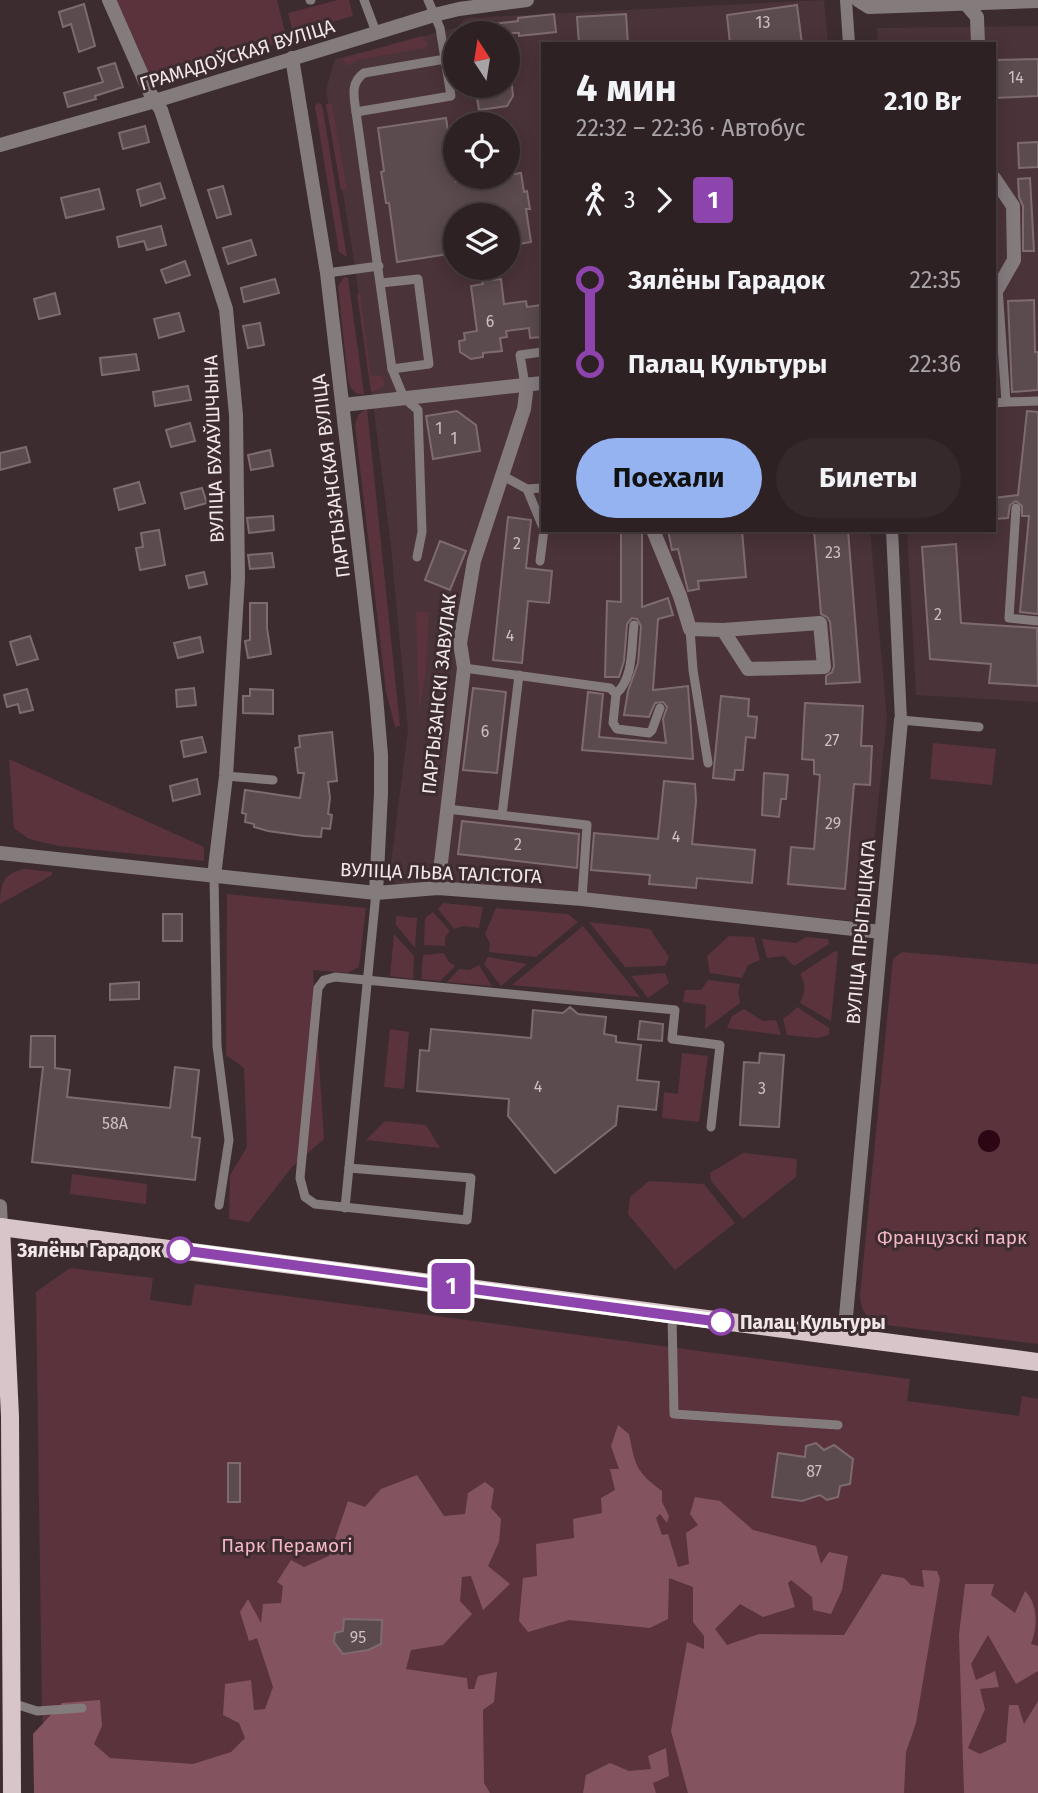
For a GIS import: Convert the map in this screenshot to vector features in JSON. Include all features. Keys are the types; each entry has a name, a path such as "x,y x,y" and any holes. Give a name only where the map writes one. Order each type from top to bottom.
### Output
{"main road":[{"path":"12,1793 6,1703 10,1416 0,1227 1038,1362"}],"street":[{"name":"ВУЛІЦА БУХАЎШЧЫНА","path":"109,0 150,93 161,110 226,309 236,415 238,578 226,776 214,876"},
{"name":"ГРАМАДОЎСКАЯ ВУЛІЦА","path":"0,145 155,101 434,15 527,0"},
{"path":"846,0 849,42"},
{"path":"863,3 1038,1"},
{"path":"966,2 977,18 978,42"},
{"name":"ПАРТЫЗАНСКАЯ ВУЛІЦА","path":"292,58 327,273 381,755 376,893"},
{"path":"996,181 1013,206 1014,260 996,289"},
{"path":"343,405 541,383"},
{"name":"ПАРТЫЗАНСКІ ЗАВУЛАК","path":"438,888 464,668 460,643 474,561 524,409 525,385"},
{"path":"654,532 680,596 690,629 723,630 820,623 824,667 748,669 723,630"},
{"name":"ВУЛІЦА ПРЫТЫЦКАГА","path":"844,1338 901,720 892,532"},
{"name":"ВУЛІЦА ЛЬВА ТАЛСТОГА","path":"0,853 376,893 438,888 582,899 881,932"},
{"path":"0,1206 0,1227"}],"lane":[{"path":"364,0 376,32"},
{"path":"428,0 440,28 443,51"},
{"path":"417,556 422,532 418,410 404,398 392,369 354,84 364,72 443,59"},
{"path":"356,112 443,97"},
{"path":"327,273 379,266"},
{"path":"381,283 418,279 429,364 392,369"},
{"path":"996,289 998,349 1006,402"},
{"path":"525,385 520,355 541,352"},
{"path":"996,403 1038,401"},
{"path":"503,476 527,489 541,488"},
{"path":"527,489 541,523"},
{"path":"1016,508 1009,618 1038,621"},
{"path":"540,561 544,532"},
{"path":"634,625 628,677 624,688 616,694 613,723 617,729 649,733 660,708"},
{"path":"690,629 693,670 708,763"},
{"path":"464,668 610,688 616,694"},
{"path":"502,815 519,675"},
{"path":"901,720 979,727"},
{"path":"226,776 274,780"},
{"path":"447,808 587,825 582,899"},
{"path":"214,876 217,1046 229,1140 219,1205"},
{"path":"345,1208 376,893"},
{"path":"349,1168 471,1178 467,1220 315,1204 305,1198 300,1185 318,988 324,980 335,977 675,1010 672,1039 720,1045 711,1127"},
{"path":"672,1315 674,1414 838,1426"},
{"path":"6,1703 37,1711 82,1708"}],"shaded area":[{"path":"824,0 828,42 541,42 541,532 870,532 887,718 864,919 853,921 456,882 410,888 395,883 390,876 408,730 391,547 372,395 354,261 326,90 335,59 443,31 443,98 520,98 520,21 463,21 466,18"},
{"path":"1038,26 1038,702 916,695 907,532 996,532 996,42 878,42 877,28"},
{"path":"989,1130 997,1133 1000,1141 997,1149 989,1152 981,1149 978,1141 981,1133"},
{"path":"618,1425 629,1434 635,1461 642,1473 662,1491 662,1502 669,1516 667,1523 660,1514 656,1518 662,1535 668,1534 678,1567 689,1564 686,1533 698,1525 690,1514 695,1497 720,1501 753,1530 816,1546 821,1564 829,1552 848,1556 842,1590 831,1614 813,1610 812,1597 791,1580 788,1583 795,1607 763,1617 740,1604 715,1629 727,1645 759,1634 844,1635 882,1574 904,1578 911,1585 924,1587 922,1570 937,1571 940,1579 916,1723 906,1752 904,1793 688,1793 671,1731 687,1642 704,1649 704,1636 693,1622 693,1587 669,1578 668,1619 650,1628 569,1620 528,1632 519,1621 523,1578 537,1576 536,1544 574,1538 573,1519 602,1513 601,1498 615,1490 610,1469 619,1469 611,1446"},
{"path":"417,1475 444,1516 465,1514 468,1493 485,1482 494,1489 491,1508 501,1519 499,1542 488,1566 510,1584 483,1610 471,1576 462,1577 460,1601 472,1614 443,1645 411,1650 406,1669 467,1678 468,1689 474,1689 478,1676 497,1672 494,1702 483,1710 484,1783 490,1793 34,1793 33,1734 62,1703 100,1700 102,1726 94,1744 110,1758 193,1764 231,1752 245,1738 239,1723 223,1715 225,1684 251,1680 254,1710 265,1709 273,1687 257,1638 249,1641 240,1612 248,1599 261,1623 263,1604 281,1603 283,1586 277,1582 291,1560 304,1567 329,1556 348,1501 365,1507 381,1489"},
{"path":"965,1584 994,1584 991,1595 1015,1613 1025,1591 1032,1602 1036,1623 1031,1644 1038,1646 1038,1671 1016,1684 988,1635 971,1664 976,1680 995,1671 999,1687 980,1689 985,1709 968,1748 980,1754 1006,1742 1009,1705 1018,1705 1024,1724 1038,1701 1038,1793 964,1793 959,1635"},
{"path":"666,1748 669,1776 653,1783 656,1793 583,1793 586,1775 610,1763 629,1771 651,1769 648,1756"}],"green space":[{"path":"116,0 277,0 287,40 153,83"},
{"path":"338,0 349,0 353,16 293,33 288,13"},
{"path":"422,36 428,44 425,48 357,60 349,66 341,59"},
{"path":"317,103 321,104 323,110 347,257 339,252 315,106"},
{"path":"326,104 332,104 347,189 341,190"},
{"path":"344,277 348,278 364,394 357,394 348,380 338,286"},
{"path":"360,293 371,376 382,375 385,384 371,392 357,294"},
{"path":"367,408 400,726 395,727 386,691 355,425 358,415"},
{"path":"416,611 429,612 426,672 419,713"},
{"path":"933,743 996,749 992,785 930,779"},
{"path":"9,759 204,847 204,861 59,846 29,839 14,828"},
{"path":"25,869 52,872 52,875 0,904 5,880 12,873"},
{"path":"227,894 366,908 359,967 347,973 313,970 324,1139 292,1167 249,1222 229,1219 230,1175 247,1147 244,1068 226,1055"},
{"path":"443,903 483,907 479,928 463,926 454,929 438,909"},
{"path":"496,908 568,914 578,922 536,957 489,952 490,943 485,934"},
{"path":"433,912 450,931 445,938 445,946 424,945 425,918"},
{"path":"396,916 417,918 415,948 396,925"},
{"path":"589,922 650,929 669,957 665,966 625,967"},
{"path":"583,926 640,997 512,985"},
{"path":"394,934 414,956 413,979 390,976"},
{"path":"729,936 754,937 760,960 748,965 742,978 710,973 707,956"},
{"path":"806,937 828,939 829,944 794,966 784,956 767,958 762,939 796,943"},
{"path":"835,951 838,952 831,1021 800,1003 804,982 800,974"},
{"name":"Французскі парк","path":"902,952 1038,964 1038,1344 878,1324 867,1316 863,1309 860,1295 893,959"},
{"path":"444,953 448,961 455,966 440,981 421,979 423,955"},
{"path":"488,957 527,964 501,986 484,964"},
{"path":"479,965 492,986 447,982 459,969 470,970"},
{"path":"665,973 669,983 648,998 631,976"},
{"path":"708,980 740,984 740,1003 705,1029 706,1005 683,1002 685,990 701,990"},
{"path":"797,1007 829,1028 829,1035 817,1038 787,1035 783,1018"},
{"path":"744,1009 763,1021 776,1020 781,1035 727,1028 732,1016"},
{"path":"390,1029 409,1032 404,1089 384,1087"},
{"path":"682,1053 708,1056 699,1122 662,1118 664,1092 678,1094"},
{"path":"385,1121 426,1125 440,1148 366,1140"},
{"path":"743,1153 797,1159 796,1177 743,1219 711,1181 710,1173"},
{"path":"72,1174 147,1184 146,1204 70,1194"},
{"path":"649,1181 704,1184 735,1223 675,1270 628,1214 630,1197"},
{"name":"Парк Перамогі","path":"70,1268 153,1278 150,1300 191,1306 195,1284 910,1379 907,1401 1019,1416 1022,1396 1038,1399 1038,1793 48,1793 42,1711 36,1292"}],"building":[{"path":"84,4 95,46 79,52 71,24 63,27 59,12"},
{"path":"797,5 802,42 730,42 727,15"},
{"path":"554,14 556,32 520,36 518,18"},
{"path":"626,14 628,42 579,42 577,17"},
{"path":"1038,59 1038,96 996,98 996,60"},
{"path":"115,63 123,87 68,107 64,93 103,82 98,68"},
{"path":"477,98 512,98 507,106 479,110"},
{"path":"443,118 443,189 520,189 521,173 530,209 526,209 531,242 520,244 520,203 443,203 443,255 397,262 389,203 386,203 381,172 384,171 378,128"},
{"path":"145,126 149,142 123,149 119,133"},
{"path":"1038,142 1038,167 1019,168 1018,143"},
{"path":"1030,178 1034,251 1023,251 1023,206 1019,197 1018,179"},
{"path":"160,183 165,198 141,206 137,190"},
{"path":"223,186 231,214 217,218 208,190"},
{"path":"99,189 104,209 66,218 61,198"},
{"path":"161,226 166,245 147,250 144,241 119,247 117,237"},
{"path":"251,240 256,255 228,264 223,248"},
{"path":"185,261 190,275 166,283 161,270"},
{"path":"275,279 279,293 244,302 241,288"},
{"path":"501,280 504,304 526,301 527,307 541,305 541,337 530,338 529,328 506,331 507,337 500,338 502,351 483,353 483,357 471,359 460,352 459,341 465,340 464,333 477,331 471,286 483,284 482,281"},
{"path":"55,293 60,314 39,319 34,299"},
{"path":"1034,300 1038,390 1012,392 1008,301"},
{"path":"179,313 184,331 159,338 154,319"},
{"path":"260,323 264,345 248,348 243,326"},
{"path":"136,354 139,370 102,375 100,358"},
{"path":"188,386 191,400 155,406 153,392"},
{"path":"457,411 476,425 480,451 433,459 426,416"},
{"path":"1027,411 1038,412 1038,614 1020,612 1029,516 1022,516 1022,506 1016,501 1010,505 1008,518 996,519 996,498 1018,495"},
{"path":"190,423 195,441 171,447 166,430"},
{"path":"26,447 30,462 0,470 0,453"},
{"path":"270,450 273,466 251,470 248,455"},
{"path":"139,482 145,503 119,510 114,489"},
{"path":"202,488 207,503 185,509 181,493"},
{"path":"273,516 274,530 249,533 247,518"},
{"path":"508,517 531,520 526,568 552,571 549,603 528,601 522,663 493,660"},
{"path":"159,530 165,565 140,570 136,548 143,547 141,533"},
{"path":"621,532 642,532 642,607 668,598 673,615 658,619 653,690 688,686 693,759 582,750 588,692 603,694 599,737 666,743 663,719 667,707 663,702 655,703 649,717 624,715 628,691 638,663 641,626 637,619 632,618 627,624 624,661 619,677 605,677 607,601 621,602"},
{"path":"668,532 742,532 746,577 698,581 699,589 688,591 678,549 672,550"},
{"path":"814,532 848,532 860,682 826,684 826,676 832,672 834,666 830,622 821,614"},
{"path":"440,541 466,551 450,590 425,580"},
{"path":"956,544 961,623 1037,628 1038,686 989,683 991,664 930,659 922,547"},
{"path":"272,553 274,567 250,569 248,555"},
{"path":"204,572 207,584 189,588 186,576"},
{"path":"250,603 267,603 271,654 248,658 245,641 250,640"},
{"path":"30,636 38,659 17,665 10,642"},
{"path":"200,637 203,652 178,658 174,643"},
{"path":"194,688 196,705 177,707 176,690"},
{"path":"473,688 506,692 497,773 463,770"},
{"path":"27,689 33,710 20,713 18,704 7,707 4,695"},
{"path":"250,689 273,690 273,714 243,713 243,696 250,696"},
{"path":"721,696 749,699 748,716 757,717 755,738 746,737 743,770 735,770 734,780 713,778"},
{"path":"805,703 863,706 861,746 872,746 870,785 854,784 845,889 788,884 791,847 814,849 820,775 814,774 814,760 802,759"},
{"path":"332,732 337,781 328,782 328,814 332,815 330,829 322,828 321,837 304,836 268,831 245,822 246,814 242,813 245,790 300,798 304,773 298,773 295,748 300,747 299,736"},
{"path":"202,737 206,752 184,757 181,741"},
{"path":"764,773 788,775 786,799 781,799 779,817 762,815"},
{"path":"197,779 200,794 173,801 170,786"},
{"path":"664,781 695,784 692,844 755,850 752,883 697,878 696,888 649,884 650,875 591,870 594,833 658,839"},
{"path":"462,821 579,834 577,868 458,854"},
{"path":"163,914 182,914 182,941 163,941"},
{"path":"139,982 139,999 110,1000 110,984"},
{"path":"570,1007 578,1014 606,1017 604,1034 616,1036 616,1042 641,1045 637,1080 659,1082 656,1110 618,1106 616,1125 555,1173 508,1116 509,1099 417,1091 420,1050 429,1051 431,1029 531,1038 533,1010 563,1013"},
{"path":"640,1021 663,1024 662,1041 638,1039"},
{"path":"31,1036 55,1036 55,1068 70,1070 67,1097 170,1108 175,1067 199,1070 192,1137 200,1138 195,1180 32,1162 43,1067 30,1067"},
{"path":"760,1053 784,1055 779,1127 740,1125 744,1062 759,1063"},
{"path":"816,1443 824,1450 834,1445 853,1459 850,1484 840,1486 838,1497 827,1500 820,1495 802,1501 772,1497 778,1453 805,1457 806,1446"},
{"path":"228,1463 240,1463 240,1502 228,1502"},
{"path":"344,1619 382,1620 381,1644 368,1650 343,1654 334,1642 335,1633 343,1631"}],"bus line":[{"name":"1","path":"180,1250 721,1322"}],"place":[{"name":"Зялёны Гарадок","path":"180,1250"},
{"name":"Палац Культуры","path":"721,1322"}]}
